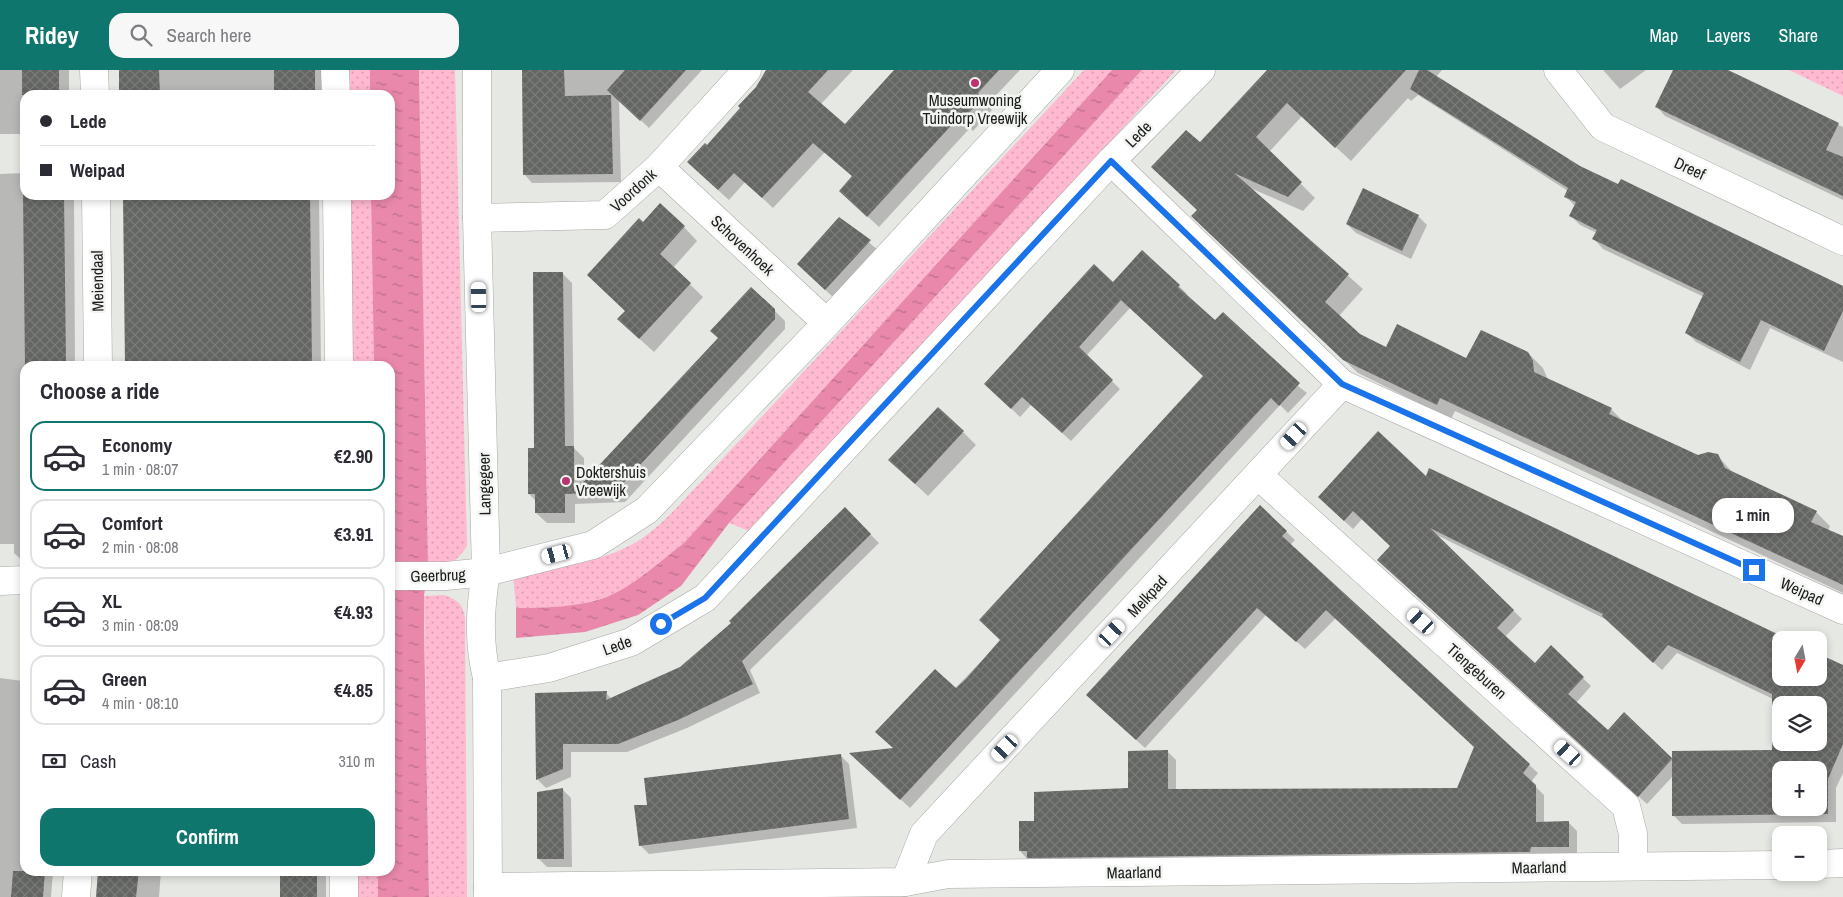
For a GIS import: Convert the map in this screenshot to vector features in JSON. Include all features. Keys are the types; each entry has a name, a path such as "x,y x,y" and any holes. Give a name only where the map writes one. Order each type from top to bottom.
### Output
{"street":[{"path":"94,70 94,90"},
{"path":"335,70 336,90"},
{"name":"Langegeer","path":"477,70 477,218 486,572 481,605 480,651 487,678 488,892"},
{"name":"Voordonk","path":"477,218 605,215 659,166 747,70"},
{"path":"486,572 593,545 646,510 827,323 1060,70"},
{"name":"Lede","path":"487,678 550,668 631,642 705,598 1111,161 1201,70"},
{"name":"Dreef","path":"1558,70 1603,127 1843,241"},
{"name":"Weipad","path":"1111,161 1342,384 1843,610"},
{"name":"Schovenhoek","path":"659,166 827,323"},
{"name":"Meiendaal","path":"96,200 98,361"},
{"path":"337,200 338,361"},
{"name":"Melkpad","path":"905,882 924,834 1259,476 1342,384"},
{"name":"Tiengeburen","path":"1259,476 1626,806 1633,834 1633,866"},
{"name":"Geerbrug","path":"395,576 446,576 486,572"},
{"path":"0,580 20,580"},
{"path":"1827,864 1843,863"},
{"name":"Maarland","path":"488,892 905,882 948,874 1019,885 1633,866 1772,865"},
{"path":"76,897 78,876"},
{"path":"344,876 344,897"}],"shaded area":[{"path":"344,70 370,70 370,90 344,90"},
{"path":"419,70 455,70 467,546 459,557 451,563 435,565 428,565"},
{"path":"1084,70 1112,70 684,543 635,581 604,598 572,605 516,608 513,575 565,566 617,552 648,534 662,522"},
{"path":"1142,70 1176,70 782,499 749,531 729,523"},
{"path":"1789,70 1843,70 1843,96"},
{"path":"345,200 371,200 374,361 347,361"},
{"path":"444,595 459,603 465,619 467,897 429,897 424,596"},
{"path":"352,876 378,876 378,897 352,897"}],"water":[{"path":"370,70 419,70 428,565 424,596 424,626 429,897 378,897 378,876 395,876 395,361 374,361 371,200 395,200 395,90 370,90"},
{"path":"1112,70 1142,70 729,523 681,586 638,615 585,632 516,638 516,608 572,605 604,598 635,581 684,543"}],"building":[{"path":"22,70 59,70 59,90 22,90"},
{"path":"119,70 159,70 160,90 119,90"},
{"path":"274,70 315,70 315,90 274,90"},
{"path":"522,70 564,70 565,96 611,95 613,174 523,175"},
{"path":"625,70 686,70 640,121 607,90"},
{"path":"766,70 828,70 808,92 845,124 894,70 999,70 978,93 983,98 961,121 958,118 867,217 839,191 852,176 813,143 762,198 734,173 718,190 687,162 705,143 707,145 740,108 738,106 756,87"},
{"path":"1267,70 1406,70 1335,148 1287,103 1256,137 1302,182 1288,197 1234,173 1349,274 1325,302 1360,334 1386,347 1397,324 1466,358 1481,330 1528,352 1533,361 1534,372 1612,408 1609,414 1698,455 1708,452 1718,454 1725,468 1817,511 1811,522 1843,536 1843,585 1440,398 1437,405 1343,360 1191,216 1197,210 1151,167 1186,130 1200,142"},
{"path":"1419,70 1427,70 1580,166 1618,184 1621,179 1843,286 1843,311 1824,351 1761,320 1740,362 1685,333 1704,293 1592,239 1597,230 1569,216 1576,202 1564,197 1568,188 1410,89"},
{"path":"1673,70 1728,70 1839,123 1826,150 1843,157 1843,196 1655,107"},
{"path":"1363,188 1419,215 1402,251 1346,224"},
{"path":"23,200 64,200 66,361 25,361"},
{"path":"123,200 310,200 312,361 125,361"},
{"path":"660,203 685,226 660,254 691,283 639,339 617,319 625,311 587,275 639,218 643,222"},
{"path":"839,217 871,240 825,290 797,264"},
{"path":"1142,250 1180,285 1178,287 1215,320 1223,312 1300,383 1279,406 1271,398 900,800 849,753 893,748 875,732 935,669 956,688 966,679 1000,640 979,620 1203,376 1121,300 1079,347 1113,380 1062,433 1022,397 1011,409 984,384 1094,264 1113,282"},
{"path":"533,272 563,272 565,446 574,446 574,492 718,338 710,331 751,287 775,309 775,319 615,492 565,494 565,513 535,513 535,494 528,494 528,448 534,448"},
{"path":"938,407 964,431 915,484 888,460"},
{"path":"1378,431 1426,476 1429,468 1772,631 1772,686 1828,686 1828,658 1843,665 1843,744 1828,779 1828,814 1827,761 1772,761 1772,815 1672,816 1672,759 1638,797 1377,560 1390,546 1353,511 1344,521 1318,497","holes":["1430,528 1603,614 1602,616 1653,663 1668,645 1772,694 1772,696 1827,696 1827,751 1672,751 1672,758 1624,712 1608,730 1568,694 1584,677 1551,645 1535,663 1497,628 1514,610"]},
{"path":"1260,505 1287,531 1282,536 1530,764 1523,773 1536,785 1536,822 1569,821 1569,847 1531,847 1530,852 1027,858 1027,851 1019,851 1019,821 1034,821 1034,792 1128,788 1128,751 1168,750 1168,789 1457,788 1474,747 1326,610 1296,642 1257,608 1136,740 1086,695"},
{"path":"845,507 871,534 742,661 753,684 678,720 618,744 563,744 563,769 536,780 535,693 607,691 606,700 680,667 731,623 729,621"},
{"path":"841,754 849,819 639,846 634,805 647,805 644,778"},
{"path":"563,788 564,859 537,859 537,792"},
{"path":"13,871 20,871 20,876 45,876 43,897 11,897"},
{"path":"98,876 138,876 136,897 96,897"},
{"path":"280,876 317,876 317,897 280,897"}],"place":[{"name":"Museumwoning Tuindorp Vreewijk","path":"975,83"},
{"name":"Doktershuis Vreewijk","path":"566,481"}],"route":[{"path":"661,624 705,598 1111,161 1342,384 1754,570"}]}
